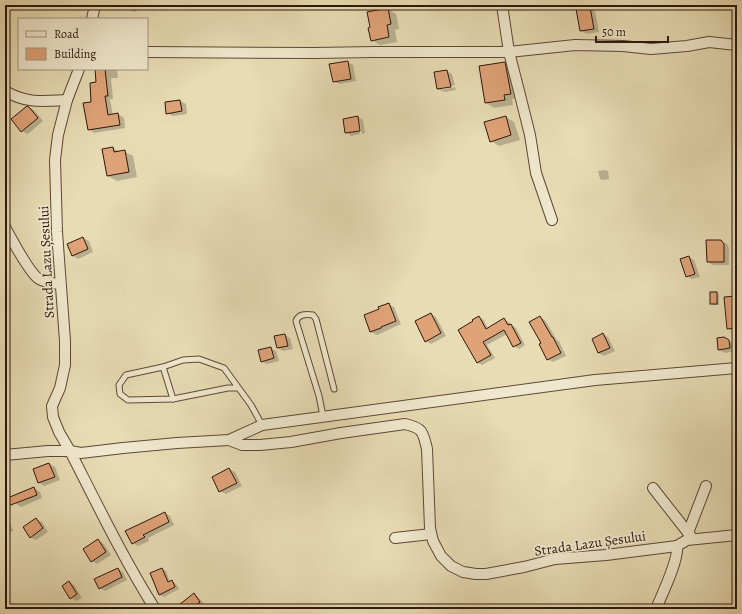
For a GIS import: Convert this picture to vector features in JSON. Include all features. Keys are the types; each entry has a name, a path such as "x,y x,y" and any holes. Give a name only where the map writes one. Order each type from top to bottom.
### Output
{"street":[{"path":"92,18 94,5"},
{"path":"502,5 509,52 530,135 536,172 552,220"},
{"path":"148,52 509,52 575,45 623,46 651,49 687,46 708,42 737,45"},
{"name":"Strada Lazu Șesului","path":"79,70 58,135 55,160 57,232 65,365 60,388 52,406 53,417 59,432 110,530 155,609"},
{"path":"5,91 15,97 34,102 68,100"},
{"path":"5,227 29,268 37,278 49,283 60,284"},
{"name":"Strada Lazu Șesului","path":"5,455 48,451 70,451 82,453 177,443 229,440 262,425 323,416 594,380 737,368"},
{"name":"Strada Lazu Șesului","path":"229,440 242,445 260,445 291,442 405,424 414,426 422,431 427,449 430,528 433,541 441,556 452,566 463,572 486,574 524,567 555,559 606,555 677,546 687,540 690,536 737,535"},
{"path":"690,536 706,486"},
{"path":"653,488 690,536"},
{"path":"395,538 431,534"},
{"path":"656,609 674,565 678,553 677,546"}],"lane":[{"path":"323,416 319,396 296,321 301,315 312,315 316,319 334,390"},
{"path":"238,388 228,388 173,400 128,400 120,394 119,385 126,375 163,368 183,360 199,359 224,368 251,405 262,425"},
{"path":"163,368 173,400"}],"building":[{"path":"590,7 594,29 580,31 576,9"},
{"path":"388,8 391,24 387,25 389,37 371,41 367,12"},
{"path":"348,61 351,79 333,82 329,64"},
{"path":"505,62 511,94 504,95 505,100 485,103 479,66"},
{"path":"95,70 105,70 108,96 105,96 108,115 118,113 120,125 88,130 83,103 91,102 90,83 96,82"},
{"path":"447,70 451,87 437,89 434,72"},
{"path":"180,100 182,111 166,114 165,102"},
{"path":"27,106 38,118 21,132 11,119"},
{"path":"358,116 360,131 345,133 343,119"},
{"path":"506,116 511,135 490,142 484,122"},
{"path":"113,147 114,152 125,150 129,172 107,176 102,149"},
{"path":"83,237 88,249 72,256 67,244"},
{"path":"706,240 721,240 724,244 724,262 707,262"},
{"path":"689,256 695,274 686,277 680,259"},
{"path":"710,292 717,292 717,304 710,304"},
{"path":"737,296 737,328 727,329 724,297"},
{"path":"389,303 396,321 370,332 364,315"},
{"path":"431,313 441,333 425,342 415,321"},
{"path":"479,316 486,329 504,318 508,325 511,324 521,343 513,347 504,330 483,342 491,355 477,363 458,330"},
{"path":"540,316 561,353 547,360 539,344 541,343 529,322"},
{"path":"603,333 610,348 598,353 592,339"},
{"path":"285,334 288,346 277,348 274,336"},
{"path":"724,337 729,340 730,348 718,350 717,338"},
{"path":"271,347 274,358 261,362 258,350"},
{"path":"49,463 55,477 38,483 33,469"},
{"path":"229,468 237,483 219,492 212,477"},
{"path":"34,487 37,495 8,506 5,501 5,499"},
{"path":"165,512 169,522 143,535 145,537 132,544 125,531"},
{"path":"36,518 43,528 30,538 23,527"},
{"path":"98,539 106,552 91,562 83,549"},
{"path":"118,568 122,577 99,589 94,579"},
{"path":"162,568 168,582 172,580 175,587 159,595 150,573"},
{"path":"69,581 77,594 70,599 62,586"},
{"path":"194,593 200,602 191,609 174,609"}]}
